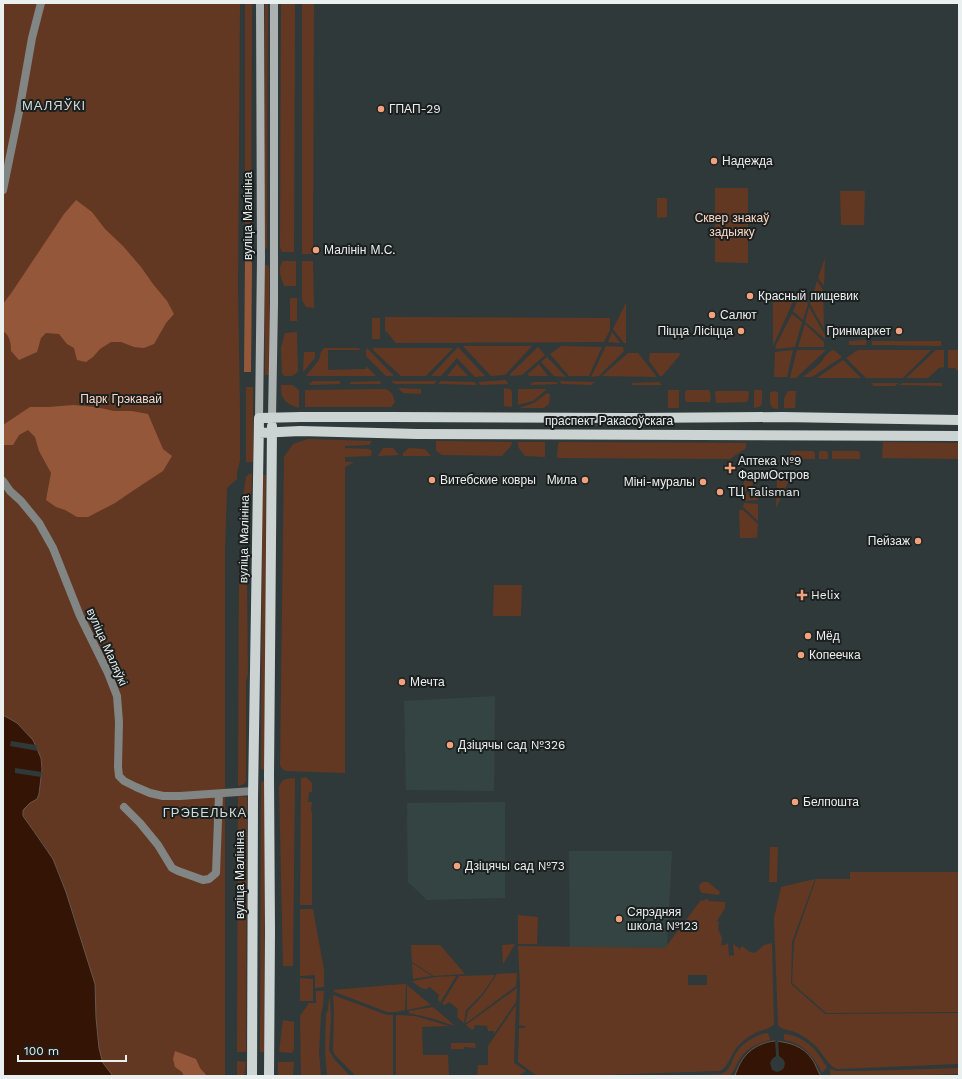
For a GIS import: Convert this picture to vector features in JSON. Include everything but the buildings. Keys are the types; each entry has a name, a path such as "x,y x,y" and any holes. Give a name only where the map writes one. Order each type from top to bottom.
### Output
{"main road":[{"name":"вуліца Малініна","path":"252,1076 254,776 261,258 260,3"},
{"path":"269,1076 269,776 274,304 274,3"},
{"name":"праспект Ракасоўскага","path":"259,418 782,417 959,420"},
{"name":"праспект Ракасоўскага","path":"259,433 300,431 424,434 959,436"},
{"path":"254,776 269,776"}],"street":[{"path":"3,190 32,38 41,3"},
{"name":"вуліца Маляўкі","path":"3,481 39,523 54,548 80,616 108,673 117,696 119,722 119,776 124,781 136,787 150,793 163,796 254,791"},
{"path":"124,808 140,822 158,845 172,868 203,880 209,879 216,873 219,794"}],"shaded area":[{"path":"76,200 92,212 105,229 123,246 167,301 174,314 166,323 154,344 144,348 134,347 121,342 111,342 100,349 86,362 77,360 74,348 67,344 59,334 46,333 41,338 37,352 19,360 11,351 10,340 3,331 3,304 64,214"},
{"path":"248,259 252,263 251,372 244,372 245,261"},
{"path":"73,405 148,414 163,449 172,456 163,471 115,503 88,517 77,517 56,507 46,500 51,473 39,451 35,437 28,430 19,435 13,445 3,445 3,425 30,407"},
{"name":"Дзіцячы сад №326","path":"495,696 494,791 406,790 404,701"},
{"path":"3,715 17,723 33,740 41,758 42,769 39,794 37,799 24,809 23,816 53,859 66,892 95,984 96,1018 101,1056 103,1063 113,1076 3,1076"},
{"name":"Дзіцячы сад №73","path":"505,802 505,898 427,900 408,882 407,803"},
{"name":"Сярэдняя школа №123","path":"569,851 672,851 667,948 570,973"},
{"path":"774,1041 785,1042 800,1048 813,1061 821,1076 735,1076 744,1057 749,1052 760,1045"},
{"path":"175,1051 196,1059 200,1068 207,1076 184,1076 182,1072 175,1067 173,1059"}],"green space":[{"name":"Парк Грэкавай","path":"3,3 240,3 238,289 240,460 237,479 227,488 225,550 225,1076 113,1076 108,1071 102,1061 99,1050 95,984 75,918 59,872 45,846 23,816 24,809 36,799 39,794 42,769 41,758 33,740 17,723 3,715"},
{"path":"245,3 252,3 251,251 245,246"},
{"path":"265,3 268,3 267,247 264,249 264,247"},
{"path":"281,3 295,3 294,252 282,252 280,247"},
{"path":"302,3 314,3 313,254 302,254"},
{"name":"Сквер знакаў задыяку","path":"715,188 748,188 748,263 715,262"},
{"path":"840,191 865,191 864,225 841,225"},
{"path":"657,198 667,198 667,217 657,218"},
{"path":"825,258 824,286 818,278"},
{"path":"283,261 296,261 296,286 284,286 280,270"},
{"path":"302,261 313,261 314,308 306,307 302,300"},
{"path":"268,265 269,268 270,375 265,375 264,267"},
{"path":"817,281 823,290 824,329 810,304"},
{"path":"773,293 797,293 773,346"},
{"path":"801,293 808,304 803,320 793,311"},
{"path":"290,298 297,298 297,321 290,321"},
{"path":"626,303 626,343 624,343 613,329"},
{"path":"809,307 825,335 825,339 805,322"},
{"path":"792,314 802,322 795,347 777,349 775,347"},
{"path":"385,317 610,318 610,330 604,342 396,343 385,330"},
{"path":"372,318 380,318 380,339 372,339"},
{"path":"805,324 824,342 824,347 798,347"},
{"path":"297,332 298,372 292,376 284,376 282,373 281,348 285,333"},
{"path":"612,332 620,343 608,342"},
{"path":"866,340 866,345 849,345 849,341"},
{"path":"872,341 941,341 941,346 872,345"},
{"path":"463,346 532,346 505,375 491,376"},
{"path":"561,346 602,347 589,376 569,376 550,354"},
{"path":"606,346 623,347 624,351 599,376 591,377"},
{"path":"458,347 485,376 475,377 457,358 441,376 431,376"},
{"path":"538,347 545,355 522,375 511,376 510,374"},
{"path":"324,348 359,348 360,350 328,350 328,370 366,369 366,366 376,376 306,376 319,360 321,352"},
{"path":"367,348 394,376 386,376 366,356"},
{"path":"373,348 453,348 426,376 401,376 373,350"},
{"path":"793,350 787,377 774,377 775,352"},
{"path":"797,350 826,350 796,378 790,378"},
{"path":"834,350 842,357 812,377 803,377 818,365 828,353"},
{"path":"858,350 931,350 903,378 866,378 846,358"},
{"path":"936,350 944,350 944,367 939,368 928,378 906,378"},
{"path":"948,350 959,350 959,372 955,368 948,368"},
{"path":"304,352 315,352 315,358 303,372"},
{"path":"628,353 638,353 657,377 602,376"},
{"path":"650,353 679,353 680,355 662,376 660,376 649,361"},
{"path":"547,357 566,377 554,376 541,362"},
{"path":"843,360 861,378 817,378"},
{"path":"457,364 468,376 447,376"},
{"path":"539,364 548,376 529,376 528,374"},
{"path":"506,380 508,384 481,385 478,382"},
{"path":"313,381 340,381 340,384 309,384"},
{"path":"380,381 381,384 350,384 350,382"},
{"path":"391,381 437,381 434,384 395,384"},
{"path":"441,381 474,382 477,385 438,384"},
{"path":"559,381 595,382 591,385 562,384"},
{"path":"533,382 556,382 558,384 530,384"},
{"path":"659,382 662,385 632,385 632,383"},
{"path":"871,383 898,383 895,386 874,386"},
{"path":"902,383 942,383 942,386 899,385"},
{"path":"281,385 292,385 299,390 299,408 290,404 283,398"},
{"path":"246,387 253,387 253,462 246,462"},
{"path":"398,388 421,389 421,394 403,393"},
{"path":"504,388 510,389 512,392 512,407 504,406"},
{"path":"385,389 391,392 394,397 395,402 391,407 305,407 305,390"},
{"path":"518,389 547,389 533,401 518,405"},
{"path":"668,390 679,390 679,408 668,408"},
{"path":"687,390 709,390 711,396 710,402 687,402 685,400 685,392"},
{"path":"762,390 762,404 759,407 754,408 754,391"},
{"path":"747,391 749,393 748,401 717,403 715,392"},
{"path":"776,391 778,393 778,409 775,409 771,405 770,400 770,392"},
{"path":"788,391 796,391 795,408 784,408 784,399"},
{"path":"547,393 550,394 549,404 544,408 519,408 534,403"},
{"path":"308,439 372,441 369,445 345,446 345,448 369,449 372,451 371,456 345,457 345,462 354,462 345,467 345,773 288,771 283,770 280,765 284,457 293,444"},
{"path":"436,441 512,442 511,446 502,456 442,455 436,451"},
{"path":"518,442 545,442 545,457 525,456 518,447"},
{"path":"559,442 746,443 746,448 730,459 557,458"},
{"path":"883,442 959,443 959,459 882,458"},
{"path":"383,448 393,448 399,455 378,456"},
{"path":"409,448 425,449 431,456 403,456 403,453"},
{"path":"792,451 813,451 815,453 815,459 791,459 790,453"},
{"path":"820,451 826,451 828,453 828,459 819,459"},
{"path":"832,451 858,451 860,453 860,459 832,459"},
{"path":"249,474 252,474 251,495 246,510 241,510 246,477"},
{"path":"262,475 266,475 265,770 261,769"},
{"path":"779,478 790,478 776,508 777,480"},
{"path":"744,481 755,482 743,494"},
{"path":"756,485 758,488 758,500 744,501 743,498"},
{"path":"744,503 758,504 758,521 743,507"},
{"path":"740,510 743,510 758,524 757,537 740,538"},
{"path":"239,558 243,558 247,587 248,674 246,681 246,781 244,784 238,786"},
{"path":"494,585 522,585 521,616 493,616"},
{"path":"306,777 312,783 312,792 309,792 308,802 312,802 312,905 300,905 301,778"},
{"path":"295,778 293,966 283,966 279,787 283,780"},
{"path":"263,781 265,782 264,1052 260,1052 261,783"},
{"path":"238,796 247,797 246,1052 237,1052"},
{"path":"770,847 778,847 777,882 769,882"},
{"path":"850,872 959,872 959,1012 826,1013 792,983 794,942 816,879 850,879"},
{"path":"815,879 792,942 791,984 825,1014 959,1013 959,1064 837,1069 829,1064 818,1048 808,1039 778,1025 774,918 781,887"},
{"path":"703,882 708,882 720,892 719,895 702,893 699,887"},
{"path":"708,899 708,901 725,902 724,910 717,921 719,922 718,929 722,938 721,945 728,943 729,956 734,955 733,944 740,949 742,946 750,952 755,953 764,945 772,943 774,1025 757,1032 743,1041 735,1050 724,1068 719,1071 537,1076 518,1062 519,1028 525,1028 525,1026 519,1025 520,986 518,946 665,948 701,900 703,901","holes":["688,975 707,975 707,985 688,985"]},
{"path":"300,909 313,909 324,970 324,987 315,988 315,975 300,976"},
{"path":"518,915 538,917 537,944 518,944"},
{"path":"515,944 503,964 502,945"},
{"path":"411,945 440,945 465,974 434,976 412,962"},
{"path":"412,963 432,976 413,979"},
{"path":"517,973 516,986 465,1024 468,1011 483,995 497,974"},
{"path":"495,975 482,994 466,1010 464,1023 457,1017 458,1009 449,1002 445,1005 442,1004 459,976"},
{"path":"456,976 440,1003 438,999 439,995 430,987 423,989 413,982 435,977"},
{"path":"300,978 313,979 313,1001 300,1001"},
{"path":"406,984 405,1010 396,1012 387,1012 333,990"},
{"path":"407,985 431,1005 407,1010"},
{"path":"517,988 516,1002 494,1034 494,1031 488,1031 487,1026 475,1025 474,1029 472,1030 466,1025"},
{"path":"316,991 324,991 319,1053 321,1076 301,1076 300,1016 309,1003 316,1003"},
{"path":"333,995 387,1015 393,1015 393,1076 356,1076 335,1055 333,1050"},
{"path":"329,999 331,1017 329,1050 334,1059 350,1076 327,1076 325,1050 326,1015"},
{"path":"516,1005 514,1063 526,1071 518,1076 477,1076 478,1065 488,1065 488,1046"},
{"path":"433,1007 455,1026 409,1013 409,1011"},
{"path":"396,1016 415,1016 449,1026 422,1027 423,1055 448,1055 449,1076 396,1076"},
{"path":"283,1020 294,1022 294,1049 292,1053 279,1052"},
{"path":"767,1033 770,1040 760,1043 748,1050 741,1057 729,1076 673,1076 724,1073 729,1069 736,1053 742,1046 750,1040"},
{"path":"785,1034 802,1040 816,1051 827,1067 822,1073 807,1051 797,1044 784,1040"},
{"path":"451,1043 475,1043 476,1048 464,1047 464,1049 451,1049"},
{"path":"237,1061 246,1062 244,1076 237,1076"},
{"path":"278,1062 294,1062 293,1076 278,1076"},
{"path":"959,1068 959,1074 830,1076 830,1069 836,1071 865,1071"}],"pier":[{"path":"11,741 36,745 38,751 10,746"},
{"path":"15,768 42,772 41,777 15,773"},
{"path":"778,1039 779,1056 785,1063 784,1068 777,1072 772,1070 770,1063 776,1056 775,1040"}],"place":[{"name":"ГПАП-29","path":"381,109"},
{"name":"Надежда","path":"714,161"},
{"name":"Малінін М.С.","path":"316,250"},
{"name":"Красный пищевик","path":"750,296"},
{"name":"Салют","path":"712,315"},
{"name":"Піцца Лісіцца","path":"741,331"},
{"name":"Гринмаркет","path":"899,331"},
{"name":"Аптека №9 ФармОстров","path":"730,468"},
{"name":"Витебские ковры","path":"432,480"},
{"name":"Мила","path":"585,480"},
{"name":"Міні-муралы","path":"703,482"},
{"name":"ТЦ Talisman","path":"720,492"},
{"name":"Пейзаж","path":"918,541"},
{"name":"Helix","path":"802,595"},
{"name":"Мёд","path":"808,636"},
{"name":"Копеечка","path":"801,655"},
{"name":"Мечта","path":"402,682"},
{"name":"Дзіцячы сад №326","path":"450,745"},
{"name":"Белпошта","path":"795,802"},
{"name":"Дзіцячы сад №73","path":"457,866"},
{"name":"Сярэдняя школа №123","path":"619,919"}],"district":[{"name":"МАЛЯЎКІ","path":"54,105"},
{"name":"ГРЭБЕЛЬКА","path":"205,812"}]}
